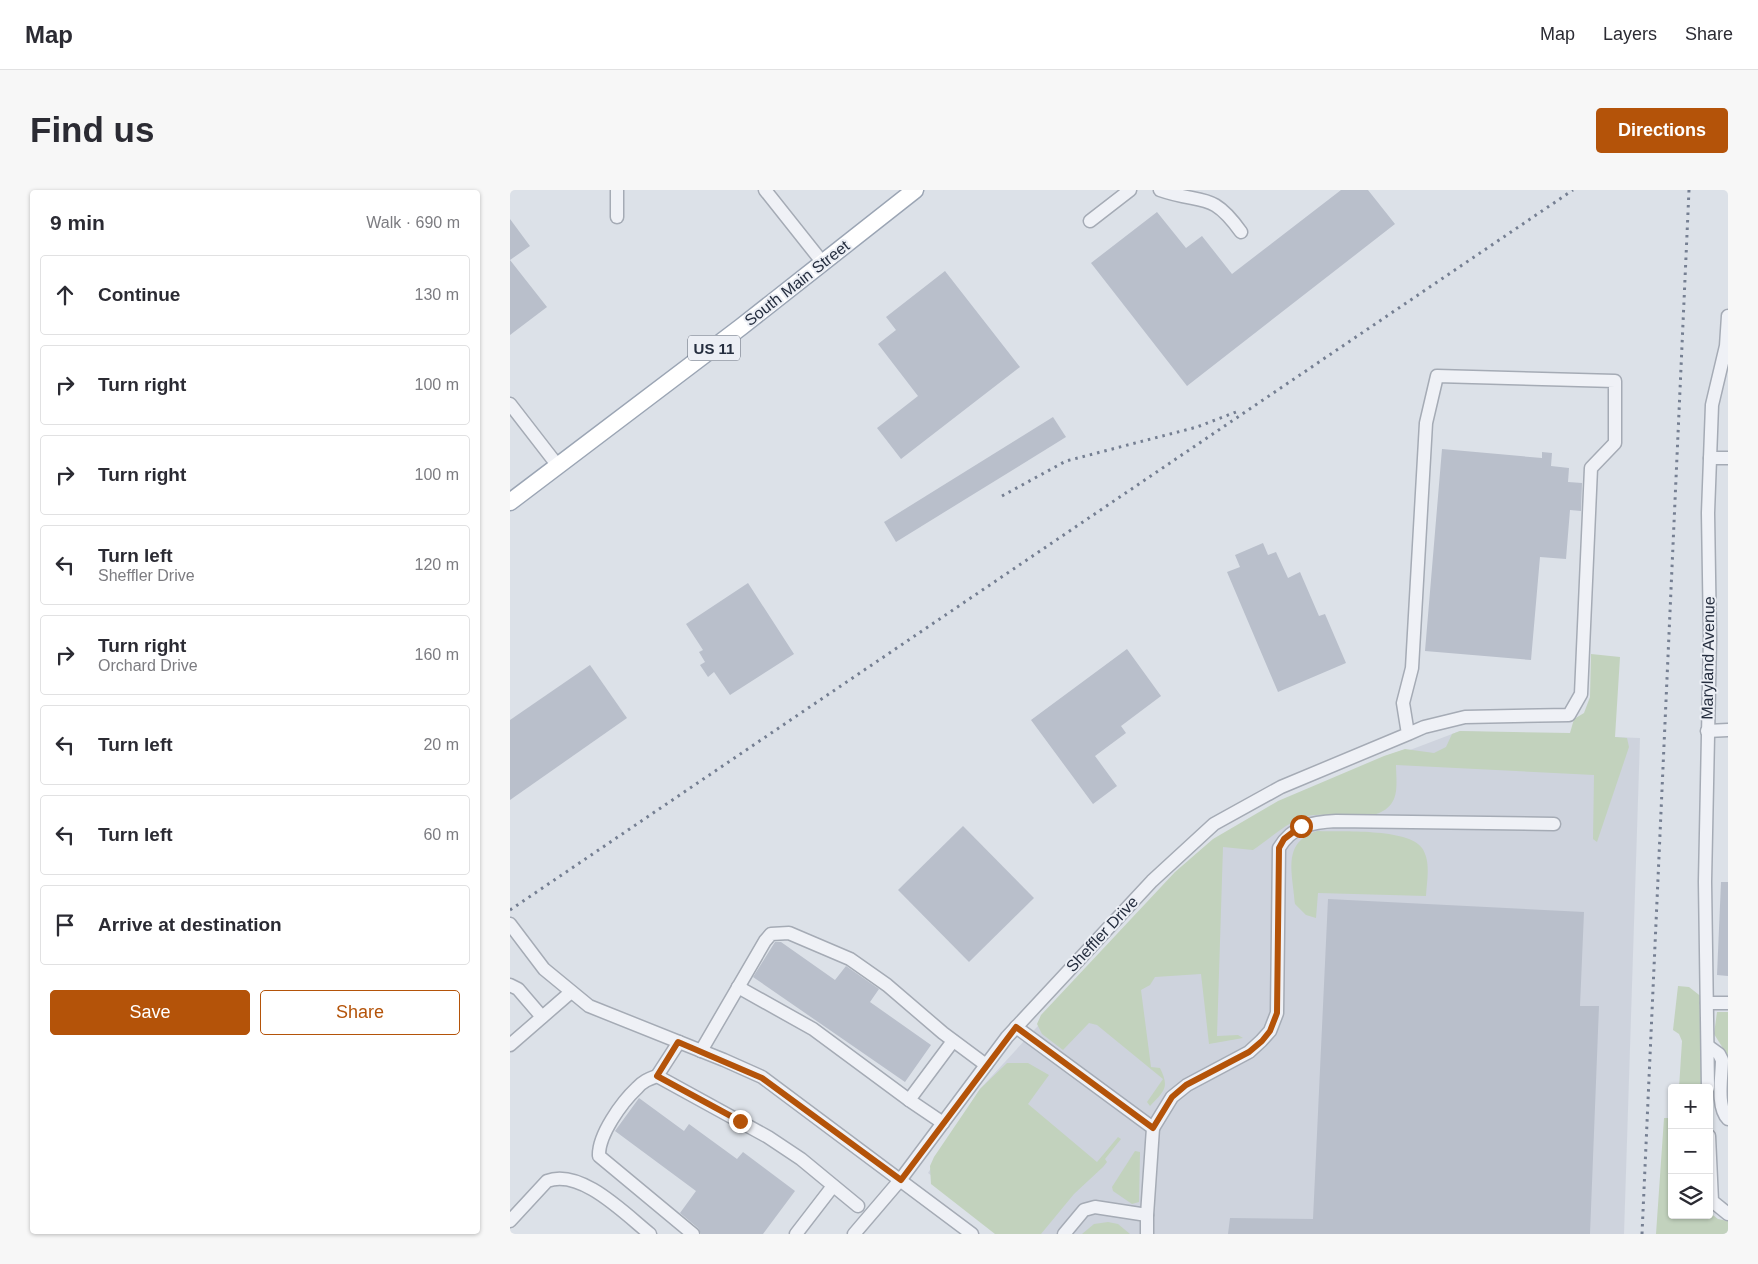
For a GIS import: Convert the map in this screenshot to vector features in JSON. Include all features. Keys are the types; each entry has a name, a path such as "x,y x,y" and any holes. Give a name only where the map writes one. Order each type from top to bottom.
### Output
{"main road":[{"name":"South Main Street","path":"510,502 823,263 915,190"}],"street":[{"path":"617,190 617,217"},
{"path":"765,190 823,263"},
{"path":"1090,221 1130,190"},
{"path":"1160,190 1200,197 1217,204 1229,214 1241,232"},
{"name":"Maryland Avenue","path":"1708,1084 1705,882 1710,458 1712,405 1726,346 1728,316"},
{"name":"Sheffler Drive","path":"854,1234 901,1180 1016,1027 1152,881 1214,824 1281,787 1408,734 1424,727 1465,717 1569,715 1581,694 1591,468 1615,443 1615,381 1437,376 1426,423 1412,668 1403,703 1408,734"},
{"path":"510,404 558,466"},
{"path":"1710,458 1728,458"},
{"path":"1707,731 1728,730"},
{"path":"1147,1234 1153,1128 1172,1097 1186,1085 1249,1052 1270,1031 1277,1013 1279,848 1284,839 1295,830 1313,822 1554,824"},
{"path":"510,924 544,969 589,1006 762,1078 972,1234"},
{"path":"701,1051 771,934 789,932 850,959 887,985 953,1041 986,1065"},
{"path":"510,985 518,989 542,1017"},
{"path":"738,987 813,1029 943,1123"},
{"path":"510,1045 571,992"},
{"path":"1707,1003 1728,1003"},
{"path":"1016,1027 1153,1128"},
{"path":"909,1100 953,1041"},
{"path":"678,1042 657,1076 645,1081 636,1088 602,1136 599,1156 693,1234"},
{"path":"1708,1046 1719,1054 1722,1060 1722,1102 1724,1115 1728,1119"},
{"path":"657,1076 768,1137 858,1206"},
{"path":"1711,1174 1712,1201 1728,1214"},
{"path":"510,1221 539,1187 547,1181 570,1179 597,1192 650,1234"},
{"path":"796,1234 834,1186"},
{"path":"1064,1234 1084,1210 1095,1207 1147,1215"}],"shaded area":[{"path":"1460,731 1640,738 1624,1234 1007,1234 928,1173 980,1089 1196,854 1310,788"}],"green space":[{"path":"1591,654 1620,657 1615,737 1627,738 1629,747 1597,842 1593,839 1594,775 1396,765 1394,799 1387,809 1377,814 1364,816 1311,815 1288,825 1253,850 1223,847 1217,1036 1238,1035 1243,1038 1209,1044 1201,974 1155,977 1150,985 1141,990 1151,1067 1160,1068 1165,1085 1162,1093 1150,1106 1147,1102 1163,1079 1097,1025 1089,1023 1063,1050 1042,1034 1037,1024 1041,1015 1175,872 1213,839 1278,801 1384,756 1405,749 1434,753 1446,747 1452,734 1460,731 1570,733 1574,719 1584,713 1590,697"},
{"path":"1317,831 1373,832 1403,837 1414,842 1422,848 1427,859 1426,896 1318,893 1316,918 1306,915 1295,904 1292,860 1298,843 1306,836"},
{"path":"1678,986 1689,987 1703,998 1702,1084 1679,1084 1682,1041 1679,1034 1673,1030"},
{"path":"1717,1012 1728,1012 1728,1112 1725,1104 1726,1053 1714,1034"},
{"path":"1007,1063 1028,1063 1049,1075 1028,1104 1097,1162 1118,1137 1121,1139 1105,1159 1107,1162 1103,1167 1074,1194 1041,1234 995,1234 931,1184 930,1166 934,1157 980,1089"},
{"path":"1664,1118 1668,1118 1668,1219 1713,1219 1713,1215 1718,1219 1728,1221 1728,1234 1656,1234"},
{"path":"1135,1151 1140,1152 1139,1202 1132,1204 1113,1191 1112,1187"},
{"path":"1108,1222 1118,1224 1130,1234 1082,1234 1094,1224"}],"building":[{"path":"1341,190 1368,190 1395,224 1187,386 1091,263 1157,212 1186,248 1202,236 1232,274"},
{"path":"510,219 530,246 510,260"},
{"path":"510,260 547,307 510,335"},
{"path":"945,271 1020,367 901,459 877,428 918,396 878,344 896,330 886,317"},
{"path":"1053,417 1066,437 896,542 884,522"},
{"path":"1442,449 1542,458 1542,452 1552,453 1551,466 1569,468 1568,482 1582,483 1581,511 1570,510 1566,559 1540,557 1531,660 1425,651"},
{"path":"1263,543 1268,555 1276,552 1288,578 1300,572 1319,616 1325,614 1346,663 1278,692 1227,572 1240,567 1235,555"},
{"path":"748,583 794,654 730,695 714,672 708,677 700,665 705,662 699,652 703,650 686,624"},
{"path":"1127,649 1161,696 1121,726 1126,733 1095,756 1117,786 1093,804 1031,720"},
{"path":"590,665 627,718 510,800 510,720"},
{"path":"963,826 1034,898 969,962 898,890"},
{"path":"1721,882 1728,882 1728,976 1717,975"},
{"path":"1328,899 1584,912 1580,1006 1599,1006 1590,1234 1228,1234 1230,1218 1313,1219"},
{"path":"775,942 781,942 835,980 846,966 879,989 870,1002 931,1045 905,1082 753,977"},
{"path":"639,1098 684,1131 689,1124 737,1159 743,1152 795,1191 763,1234 701,1234 698,1228 680,1213 696,1191 615,1131"}],"railway":[{"path":"510,910 1573,190"},
{"path":"1642,1234 1689,190"},
{"path":"1002,496 1066,461 1197,427 1236,412"}],"route":[{"path":"740,1121 657,1076 678,1042 724,1060 762,1078 901,1180 1016,1027 1153,1128 1172,1097 1186,1085 1249,1052 1270,1031 1277,1013 1279,848 1284,839 1301,826"}]}
